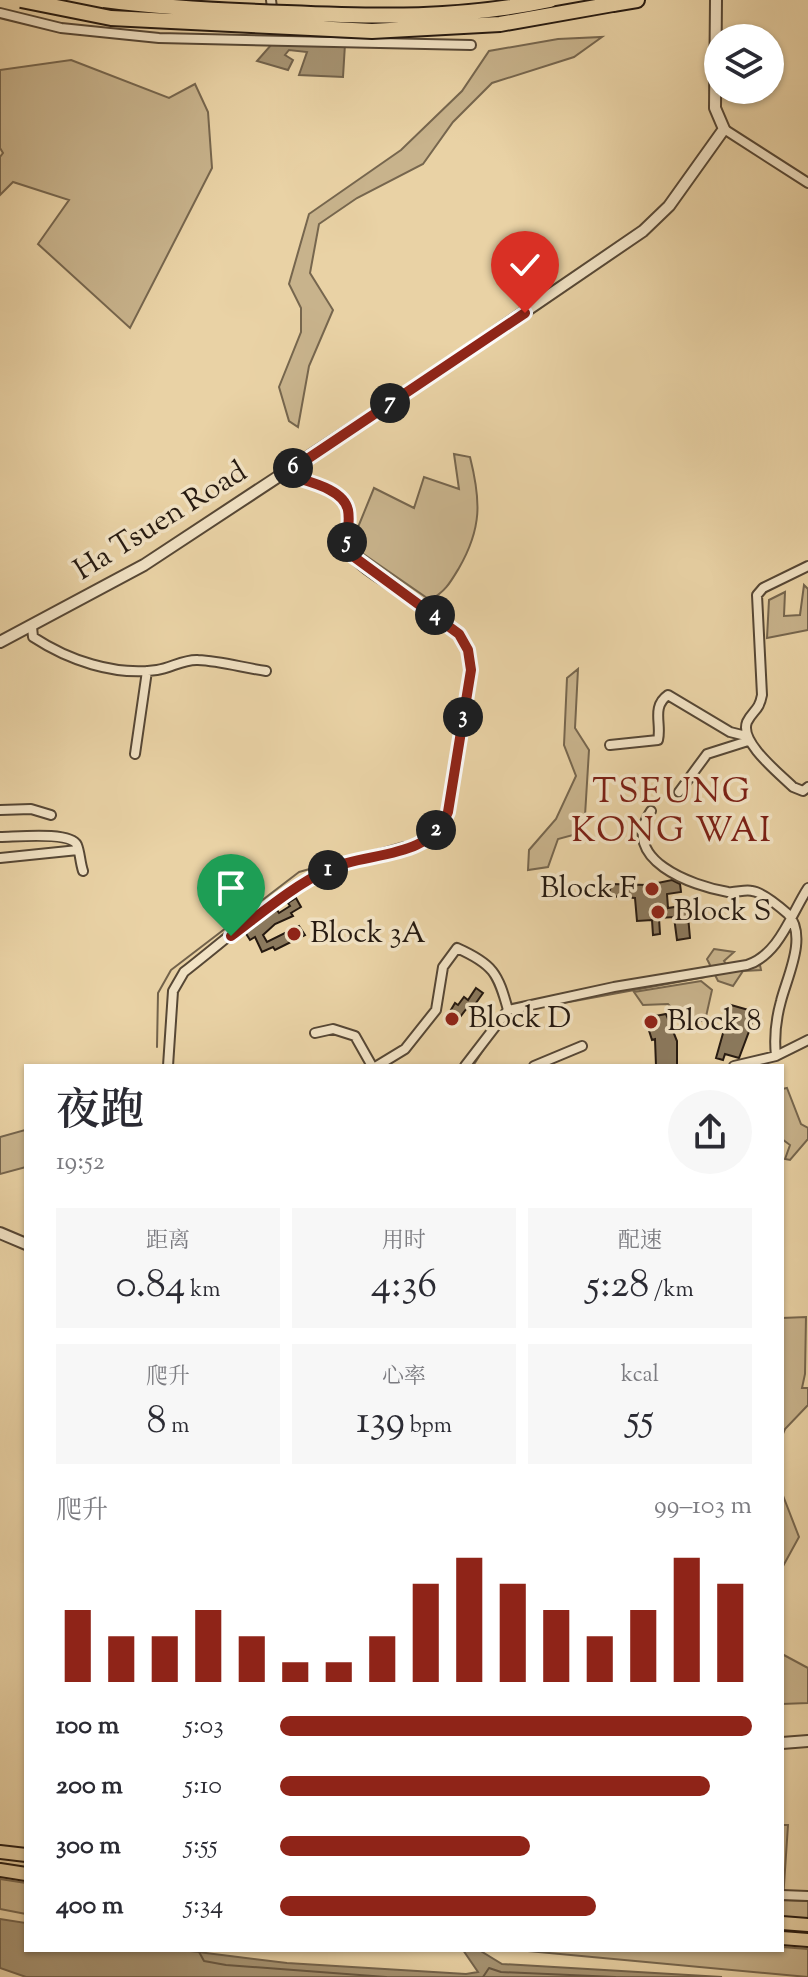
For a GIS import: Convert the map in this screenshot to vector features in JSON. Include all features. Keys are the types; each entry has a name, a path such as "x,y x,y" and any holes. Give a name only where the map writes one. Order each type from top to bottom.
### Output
{"highway":[{"path":"21,0 111,18 372,31 500,24 637,0"},
{"path":"104,0 194,10 401,18 471,12 550,0"},
{"path":"613,4 629,0"}],"main road":[{"path":"0,1852 24,1855"},
{"path":"0,1870 24,1874"},
{"path":"784,1923 808,1925"},
{"path":"784,1938 808,1940"}],"street":[{"path":"268,39 273,23 271,0"},
{"path":"716,0 715,108 724,129 808,183"},
{"path":"0,13 61,28 159,38 471,45"},
{"name":"Ha Tsuen Road","path":"0,642 144,565 285,474 643,231 669,206 724,129"},
{"path":"168,1064 173,991 184,972 297,887 331,868 394,854 420,843 439,827 448,812 471,670 468,650 459,634 350,554 347,547 348,509 338,495 285,474"},
{"path":"747,738 748,719 760,707 762,695 757,595 763,588 808,566"},
{"path":"32,627 33,637 73,658 109,668 147,671 197,660 266,671"},
{"path":"135,754 147,671"},
{"path":"610,745 658,740 657,712 660,702 668,695 730,732 747,738 793,787 803,791 808,787"},
{"path":"679,792 707,754 747,738"},
{"path":"0,810 31,809 51,813 51,827 55,835"},
{"path":"651,811 645,820 642,838 654,860 668,873 725,891 754,891 790,916 798,942 780,1002 775,1036 776,1056"},
{"path":"0,837 55,835 71,839 78,850 83,871"},
{"path":"0,858 78,850"},
{"path":"467,1064 508,1010 756,962 771,949 808,888"},
{"path":"379,1064 405,1049 436,1010 443,967 457,948 477,957 493,970 508,1010"},
{"path":"315,1033 333,1029 355,1036 374,1064"},
{"path":"742,1064 776,1056 808,1040"},
{"path":"539,1064 582,1046"},
{"path":"0,1233 24,1243"},
{"path":"784,1743 808,1741"},
{"path":"784,1895 808,1896"}],"shaded area":[{"path":"602,37 574,57 492,83 453,122 423,164 357,198 319,224 310,273 333,310 309,366 298,427 289,421 279,387 301,332 301,308 289,284 309,214 401,150 462,91 489,51 558,39"},
{"path":"71,60 169,98 195,84 208,112 212,168 130,328 38,244 69,200 13,182 0,195 0,157 3,153 0,148 0,70"},
{"path":"454,454 470,457 477,501 475,527 467,554 453,578 430,600 362,553 354,537 374,488 414,508 424,477 459,489"},
{"path":"804,585 808,589 808,630 767,638 769,600 785,592 784,616 800,615"},
{"path":"578,669 575,728 589,750 584,832 558,839 548,867 528,870 529,850 556,819 576,776 564,745 567,678"},
{"path":"714,949 734,952 724,961 731,971 760,965 761,970 743,971 733,986 718,981 707,959"},
{"path":"701,981 712,990 705,1021 685,1021 668,1004 643,1005 634,992"},
{"path":"787,1088 801,1124 808,1128 808,1139 790,1160 785,1159 790,1145 784,1140 784,1089"},
{"path":"24,1130 24,1168 0,1174 0,1137"},
{"path":"806,1317 802,1388 808,1388 808,1405 784,1431 784,1318"},
{"path":"784,1498 799,1537 784,1564"},
{"path":"784,1655 808,1668 808,1703 784,1704"},
{"path":"784,1825 788,1825 784,1885"},
{"path":"0,1879 24,1883 24,1914 0,1909"},
{"path":"784,1900 808,1901 808,1919 784,1917"},
{"path":"784,1947 808,1949 808,1977 539,1952 784,1952"}],"water":[{"path":"345,44 343,77 299,75 307,52 289,50 285,55 293,60 288,70 257,61 271,45"},
{"path":"0,1919 24,1923 24,1952 198,1952 287,1963 466,1974 478,1972 464,1952 482,1952 502,1964 722,1977 26,1977 0,1968"}],"building":[{"path":"672,880 680,884 681,892 667,894 668,908 687,905 690,938 677,940 674,917 659,918 660,934 653,935 652,920 637,921 635,898 609,896 611,884 648,885"},
{"path":"296,898 301,907 291,913 293,916 275,924 263,935 267,942 299,926 305,935 275,950 273,947 262,952 255,937 250,940 245,932 277,910 279,913 290,906 288,903"},
{"path":"476,988 483,993 471,1010 467,1008 454,1025 445,1020 455,1003 458,1005 464,997 468,1000"},
{"path":"731,1005 752,1011 751,1017 754,1018 739,1058 725,1054 723,1060 716,1058"},
{"path":"666,1014 677,1041 677,1064 656,1064 655,1039 652,1040 645,1018"}],"waterway":[{"path":"157,1047 158,993 171,970 299,872 404,842"},
{"path":"502,1025 517,1013 531,1009 705,977"},
{"path":"474,1064 489,1041"}],"place":[{"name":"Block F","path":"652,889"},
{"name":"Block S","path":"658,912"},
{"name":"Block 3A","path":"294,934"},
{"name":"Block D","path":"452,1019"},
{"name":"Block 8","path":"651,1022"}],"district":[{"name":"TSEUNG KONG WAI","path":"672,812"}],"route":[{"path":"231,936 297,887 331,868 394,854 420,843 439,827 448,812 471,670 468,650 459,634 350,554 347,547 348,509 338,495 285,474 525,313"}]}
